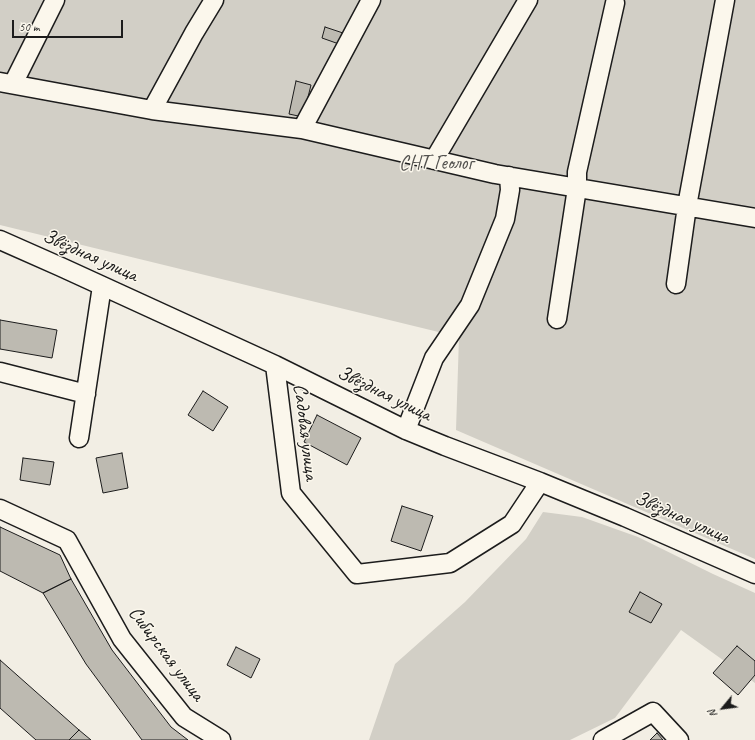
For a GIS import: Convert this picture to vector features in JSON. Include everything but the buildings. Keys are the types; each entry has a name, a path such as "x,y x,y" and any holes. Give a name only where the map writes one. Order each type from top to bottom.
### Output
{"street":[{"path":"55,0 6,83 152,110 302,129 495,174 755,218"},
{"path":"152,110 190,40 214,0"},
{"path":"302,129 371,0"},
{"path":"434,160 528,0"},
{"path":"676,284 687,206 725,0"},
{"path":"557,319 577,188 577,172 615,3"},
{"path":"406,430 434,358 470,305 505,219 510,190 509,176"},
{"name":"Звёздная улица","path":"0,240 275,365 406,430 625,516 755,574"},
{"path":"79,438 102,286"},
{"name":"Садовая улица","path":"275,365 291,493 357,574 450,564 512,524 540,482"},
{"path":"0,372 86,394"},
{"name":"Сибирская улица","path":"0,509 67,540 122,639 184,717 221,740"},
{"path":"603,740 622,735 652,712 679,740"}],"green space":[{"name":"СНТ Геолог","path":"0,0 755,0 755,559 456,430 459,337 0,225"},
{"path":"543,512 582,517 638,537 755,593 755,683 681,630 615,718 570,740 369,740 395,664 465,602 526,539"}]}
